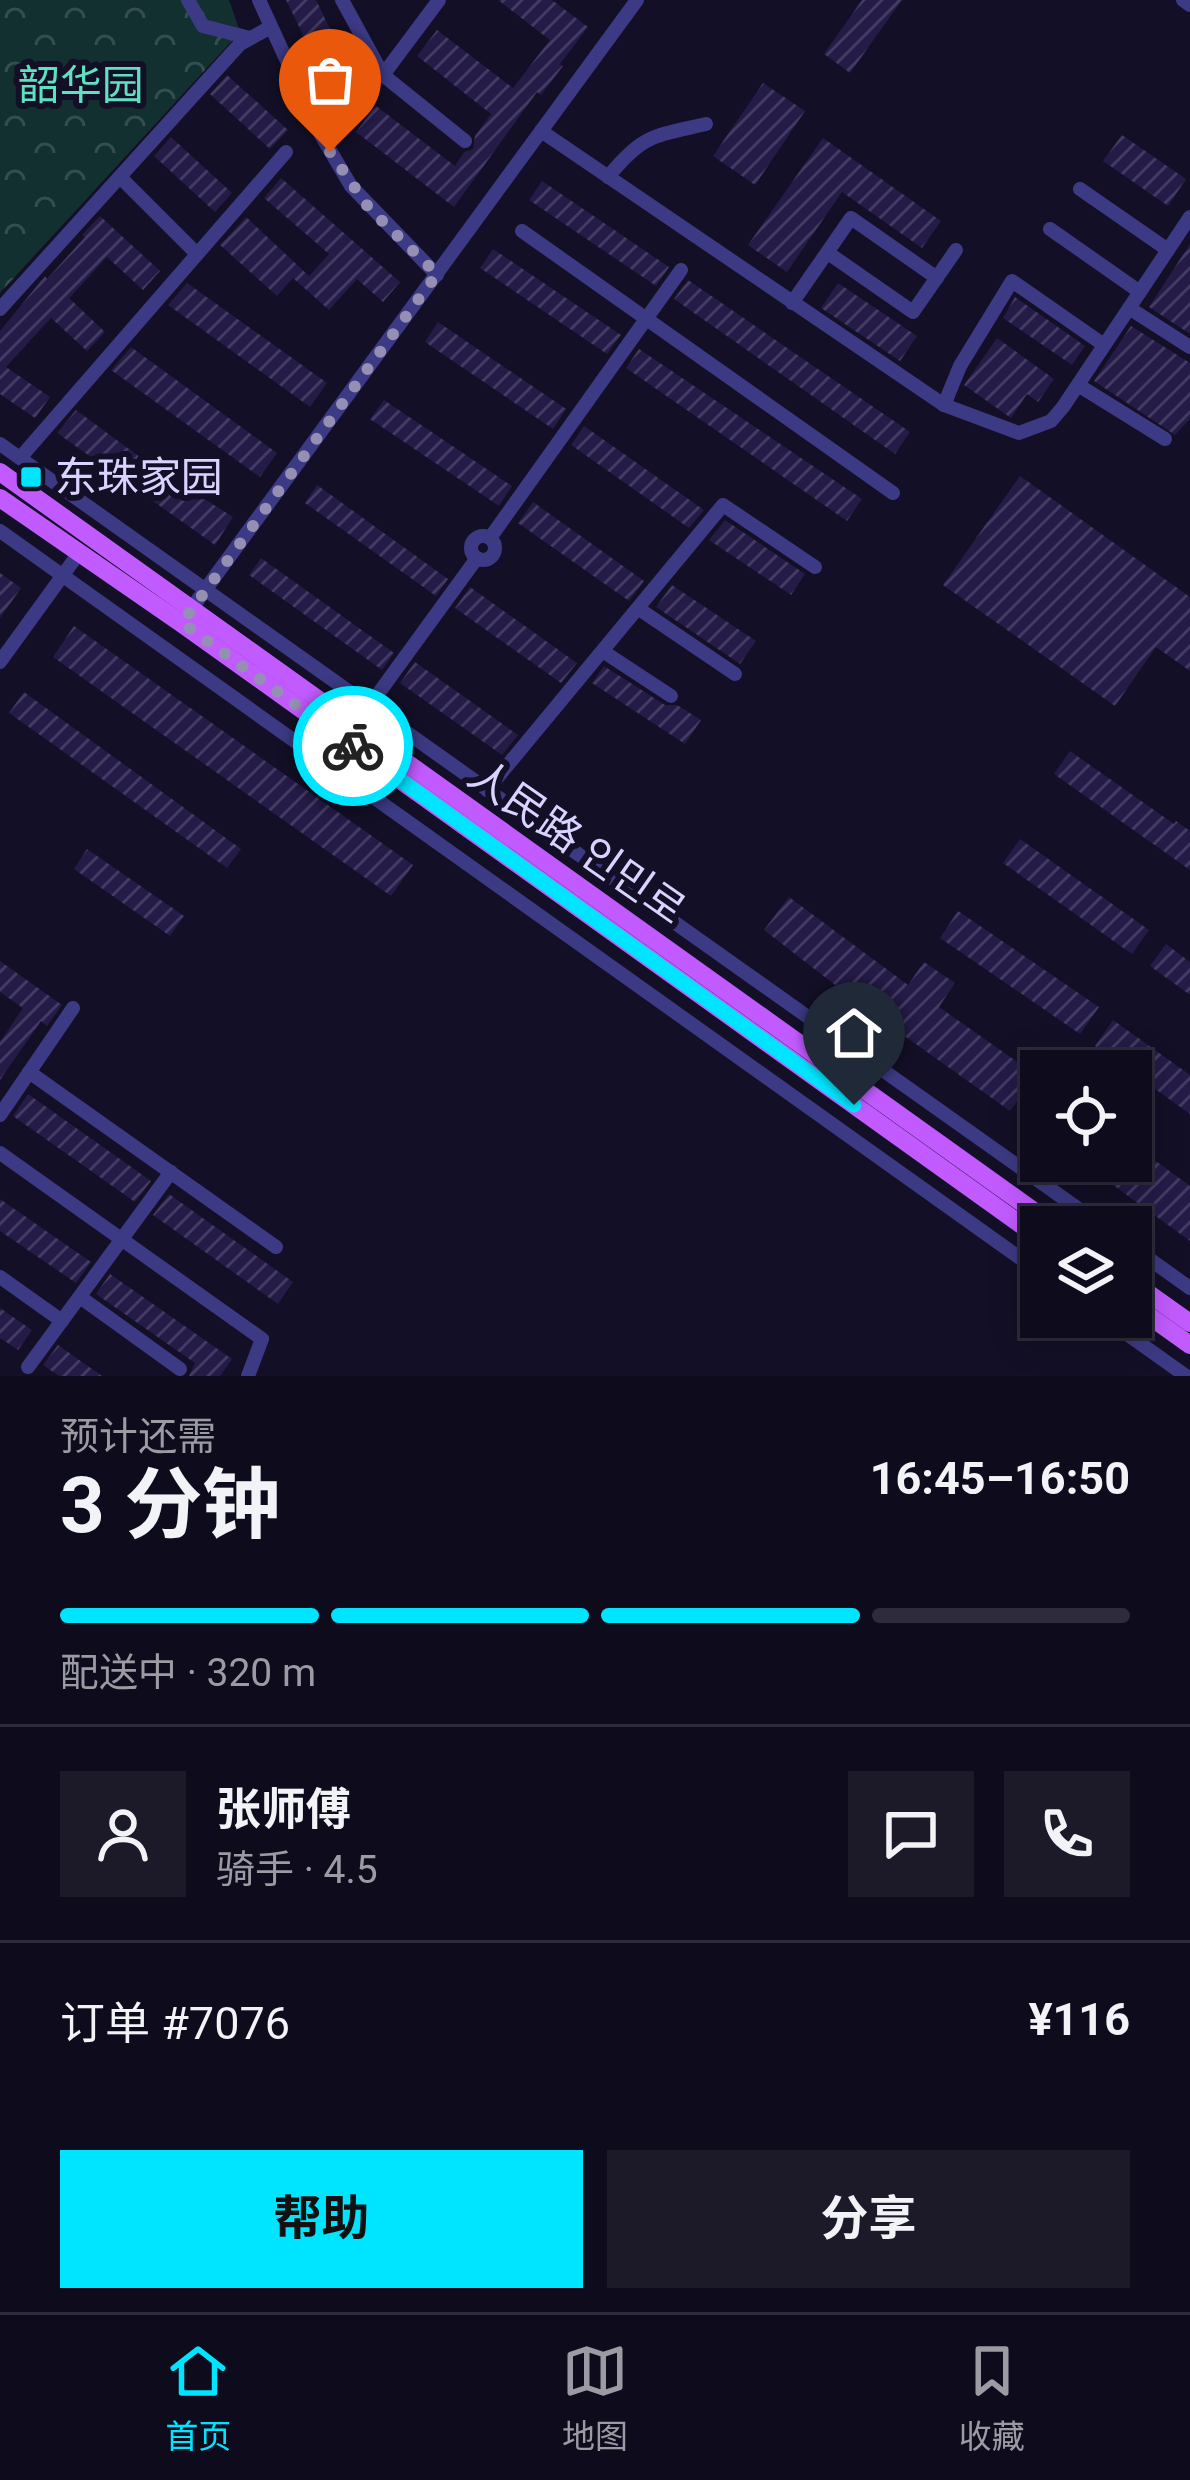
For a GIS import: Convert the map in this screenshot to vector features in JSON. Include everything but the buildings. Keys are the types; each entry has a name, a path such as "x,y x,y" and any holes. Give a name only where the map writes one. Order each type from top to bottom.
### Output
{"main road":[{"name":"人民路 인민로","path":"0,472 186,617 1020,1224"},
{"name":"人民路 인민로","path":"0,498 354,727 1027,1206"},
{"path":"1152,1296 1190,1323"},
{"path":"1152,1318 1190,1346"}],"street":[{"path":"188,0 203,26 250,38"},
{"path":"259,0 321,135 351,186 437,274"},
{"path":"342,0 383,75 465,141"},
{"path":"383,75 439,0"},
{"path":"186,617 637,0"},
{"path":"1183,0 1190,5"},
{"path":"0,309 240,44 271,27"},
{"path":"608,177 646,138 706,124"},
{"path":"541,131 944,405 1019,433 1051,421 1187,228"},
{"path":"20,458 286,152"},
{"path":"119,177 196,253"},
{"path":"1080,189 1168,250"},
{"path":"793,303 851,218 937,278"},
{"path":"1050,229 1140,292"},
{"path":"522,231 893,493"},
{"path":"828,253 913,312 956,250"},
{"path":"354,727 477,558 492,556 495,545 490,538 682,270"},
{"path":"944,405 960,366 1012,281 1104,345"},
{"path":"1129,308 1190,346"},
{"path":"1078,385 1165,439"},
{"path":"0,444 1074,1206"},
{"path":"488,790 723,505 815,567"},
{"path":"0,532 1020,1258"},
{"path":"0,662 79,553"},
{"path":"639,608 735,674"},
{"path":"604,652 671,696"},
{"path":"0,1115 73,1008"},
{"path":"29,1072 276,1247"},
{"path":"0,1153 262,1339 248,1376"},
{"path":"28,1367 170,1172"},
{"path":"1152,1261 1190,1288"},
{"path":"0,1276 62,1321"},
{"path":"80,1297 180,1370"},
{"path":"1133,1338 1186,1376"}],"green space":[{"name":"韶华园","path":"0,0 229,0 240,32 0,293"}],"way so far":[{"path":"330,152 369,208 437,274 182,623 353,746"}],"place":[{"name":"东珠家园","path":"31,477"}],"route":[{"path":"353,746 854,1105"}]}
